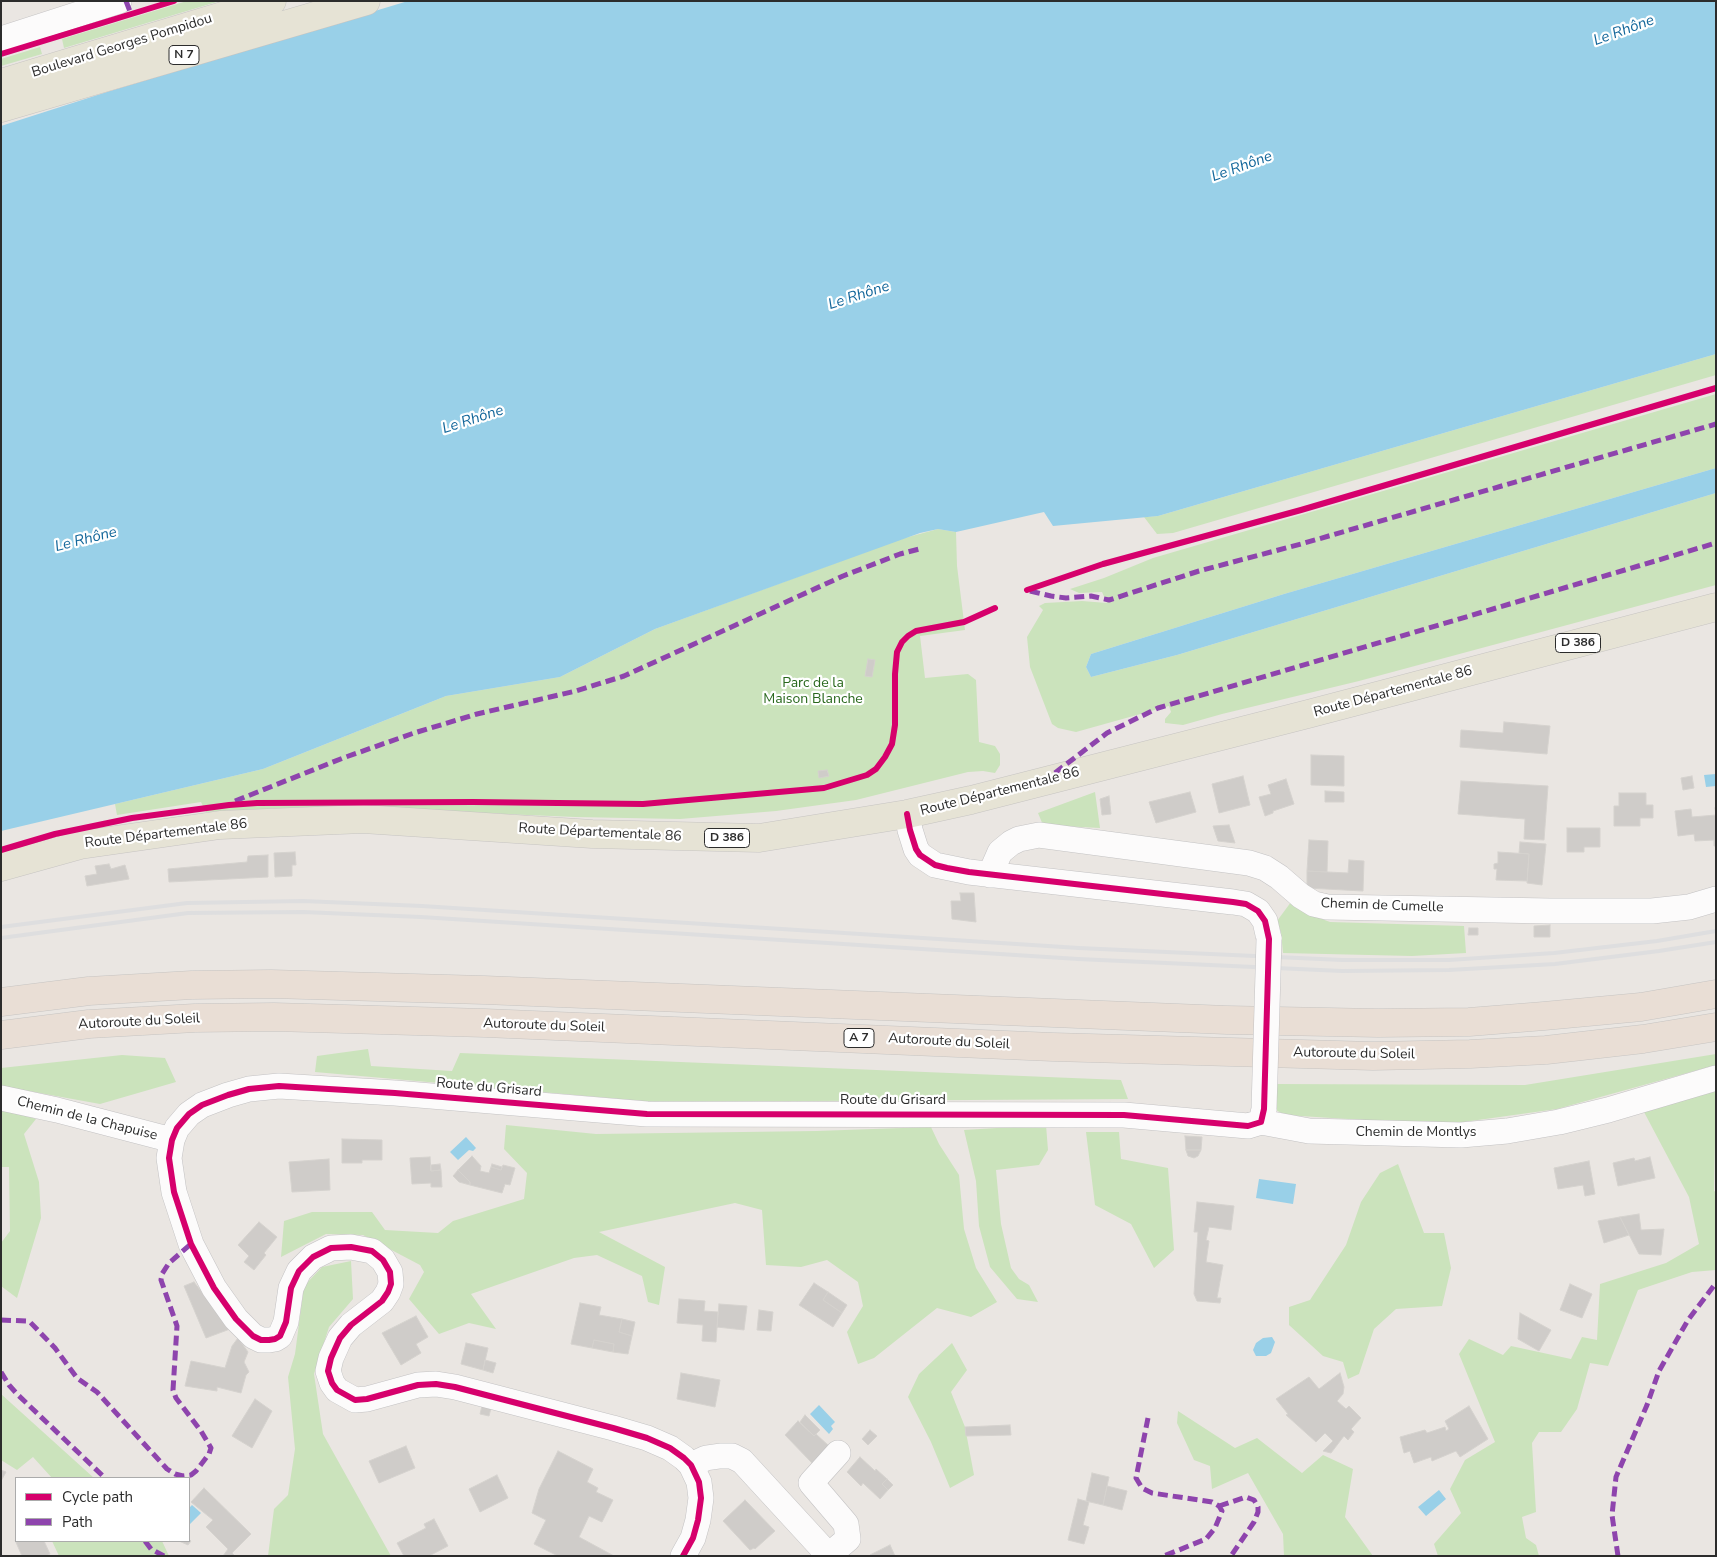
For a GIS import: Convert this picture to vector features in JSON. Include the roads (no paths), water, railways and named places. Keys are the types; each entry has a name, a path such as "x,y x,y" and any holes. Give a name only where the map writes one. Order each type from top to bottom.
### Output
{"highway":[{"path":"1,1002 98,991 192,985 271,984 484,990 1228,1020 1378,1023 1469,1022 1544,1016 1641,1007 1716,994"},
{"name":"Autoroute du Soleil","path":"1,1035 89,1024 195,1018 274,1017 1053,1047 1373,1056 1546,1050 1643,1039 1716,1027"}],"main road":[{"name":"Boulevard Georges Pompidou","path":"1,83 272,1"},
{"name":"Boulevard Georges Pompidou","path":"1,108 366,1"},
{"name":"Route Départementale 86","path":"1,867 80,845 220,825 363,819 592,834 759,838 907,814 1023,787 1716,607"}],"street":[{"path":"1,39 119,1"},
{"path":"907,814 916,849 927,860 946,868 990,875 1233,902 1246,904 1258,911 1265,921 1269,939 1262,1115"},
{"name":"Chemin de Cumelle","path":"990,875 1000,852 1019,839 1040,835 1249,863 1266,868 1280,877 1301,896 1314,904 1326,907 1550,912 1652,910 1689,907 1716,899"},
{"name":"Chemin de Montlys","path":"1262,1115 1308,1131 1462,1135 1489,1133 1559,1122 1608,1110 1716,1078"},
{"name":"Route du Grisard","path":"692,1466 670,1448 647,1438 544,1409 455,1387 418,1384 367,1399 355,1400 344,1396 332,1383 328,1371 331,1358 340,1338 351,1325 382,1301 388,1292 391,1284 390,1272 383,1260 372,1252 351,1247 331,1248 313,1258 299,1271 291,1288 286,1322 280,1336 275,1339 260,1340 253,1336 236,1319 214,1288 192,1244 174,1192 169,1158 176,1128 188,1114 202,1104 228,1094 249,1089 279,1086 317,1087 647,1114 1124,1115 1248,1126 1262,1115"},
{"name":"Chemin de la Chapuise","path":"1,1098 57,1110 172,1140"},
{"path":"684,1556 693,1538 701,1498 699,1482 692,1466 706,1458 720,1456 732,1456 742,1462 821,1547 826,1556 848,1538 846,1524 811,1483 838,1453"}],"water":[{"name":"Le Rhône","path":"408,1 1716,1 1716,354 1158,516 1053,526 1044,512 956,532 938,529 920,533 655,629 560,677 446,696 263,769 1,831 1,126"},
{"path":"1716,468 1716,493 1177,655 1091,677 1086,667 1091,654 1284,594"},
{"path":"1716,774 1716,786 1706,787 1704,775"},
{"path":"466,1137 476,1148 473,1151 469,1150 458,1160 450,1152"},
{"path":"1259,1179 1296,1184 1293,1204 1256,1198"},
{"path":"1272,1337 1275,1342 1271,1353 1266,1356 1256,1356 1253,1350 1256,1343 1263,1338"},
{"path":"819,1405 835,1422 831,1426 833,1429 829,1434 810,1414"},
{"path":"1439,1490 1446,1499 1426,1516 1418,1507"},
{"path":"192,1505 201,1513 190,1524 190,1507"}],"railway":[{"path":"1,927 187,903 303,901 422,906 1079,948 1342,960 1449,960 1554,953 1657,941 1716,931"},
{"path":"1,938 188,913 303,912 421,917 1078,959 1342,971 1449,970 1555,964 1716,942"}],"park label":[{"name":"Parc de la Maison Blanche","path":"813,692"}]}
